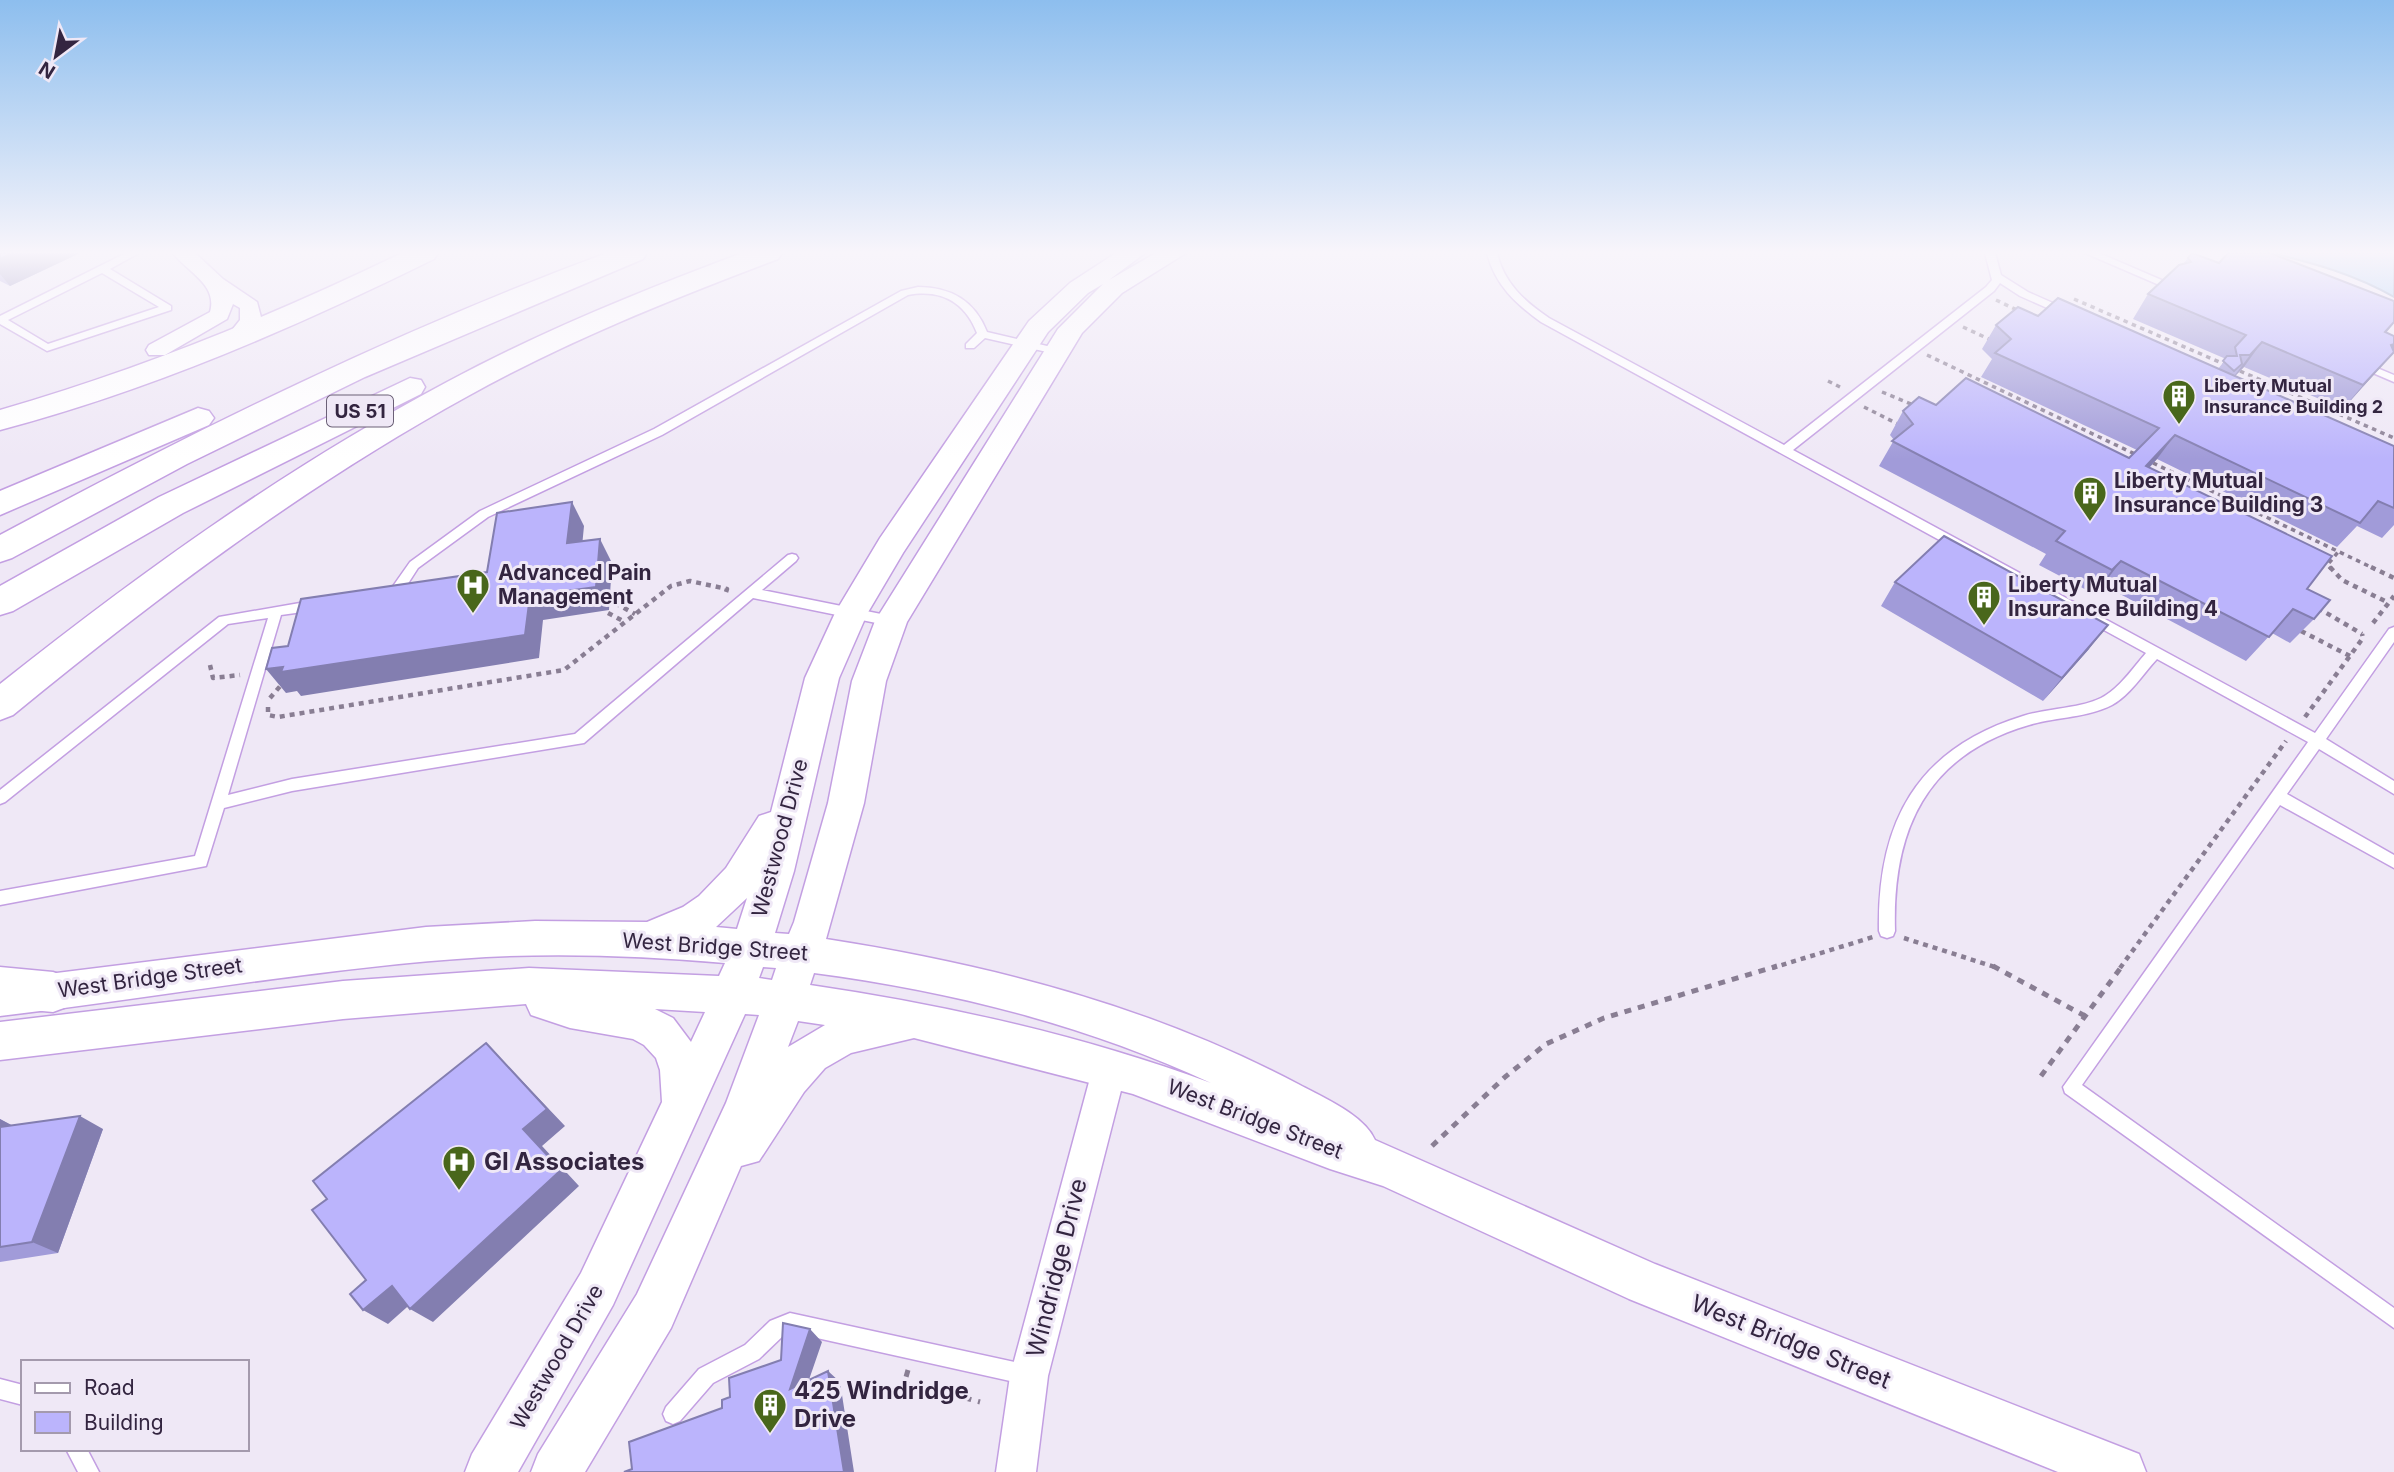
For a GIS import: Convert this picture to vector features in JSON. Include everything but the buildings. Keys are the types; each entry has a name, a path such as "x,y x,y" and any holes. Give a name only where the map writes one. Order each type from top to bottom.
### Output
{"main road":[{"path":"0,403 157,350 228,322"},
{"path":"0,419 116,384 235,340 275,322"},
{"path":"0,504 354,351 431,322"},
{"name":"US 51","path":"0,550 283,402 466,322"},
{"name":"US 51","path":"0,602 172,505 375,403 561,322"},
{"path":"0,705 136,594 310,473 395,421 478,376 590,322"},
{"path":"0,987 53,992"}],"street":[{"path":"157,350 208,322"},
{"path":"235,340 249,322"},
{"name":"Westwood Drive","path":"490,1472 597,1289 684,1106 732,995 751,946 784,841 822,678 851,613 887,553 1026,344 1045,322"},
{"path":"556,1472 653,1311 722,1163 787,999 804,953 843,814 869,681 891,621 1056,351 1077,322"},
{"path":"646,939 689,924 735,887 754,862 796,784"},
{"name":"West Bridge Street","path":"0,998 186,971 508,939 646,939 751,946 1001,989 1121,1024 1219,1065 1285,1099 1388,1166"},
{"path":"506,987 559,1007 620,1015 648,1025 667,1041 679,1058 685,1084 684,1106"},
{"name":"West Bridge Street","path":"0,1041 330,1001 506,987 599,987 787,999 914,1019 1110,1067 1187,1092 1331,1148 1388,1166 1621,1273 2060,1460 2122,1472"},
{"path":"722,1163 746,1144 793,1072 822,1046 853,1031 914,1019"},
{"name":"Windridge Drive","path":"1016,1472 1029,1376 1110,1067"}],"lane":[{"path":"3,322 47,348 126,322"},
{"path":"369,597 395,593 405,574 421,559 484,514 669,426 854,322"},
{"path":"978,322 983,334"},
{"path":"1550,322 2156,651 2316,740 2394,788"},
{"path":"1786,449 1948,322"},
{"path":"983,334 1056,351"},
{"path":"970,346 983,334"},
{"path":"2377,372 2394,379"},
{"path":"219,803 304,783 579,738 792,558"},
{"path":"752,593 891,621"},
{"path":"0,798 224,620 329,603"},
{"path":"0,898 201,861 276,612"},
{"path":"2394,632 2071,1087 2394,1319"},
{"path":"1887,932 1886,896 1895,851 1913,804 1930,778 1996,731 2107,701 2156,651"},
{"path":"2277,796 2394,862"},
{"path":"673,1414 706,1376 752,1352 777,1328 790,1322 1029,1376"},
{"path":"0,1390 21,1395"},
{"path":"77,1451 89,1472"}],"path":[{"path":"2125,322 2224,364"},
{"path":"1959,325 1993,341"},
{"path":"1926,355 2138,456"},
{"path":"2240,371 2394,438"},
{"path":"1828,382 1840,388"},
{"path":"1876,396 1887,392 1925,411"},
{"path":"1869,401 1861,405 1900,426"},
{"path":"2153,463 2394,578"},
{"path":"2329,563 2339,552"},
{"path":"2318,558 2329,563 2332,572 2342,580 2389,603"},
{"path":"288,678 270,696 267,711 271,717 564,670 678,583 690,581 727,589 726,592"},
{"path":"2373,622 2394,596"},
{"path":"615,603 635,614"},
{"path":"2300,717 2305,716 2364,633 2311,604"},
{"path":"608,613 625,622"},
{"path":"2301,631 2356,659"},
{"path":"211,665 213,678 221,677"},
{"path":"2041,1076 2289,734"},
{"path":"1432,1146 1505,1077 1546,1044 1604,1018 1887,932 2003,969 2085,1016"},
{"path":"951,1394 980,1402"}],"place":[{"name":"Liberty Mutual Insurance Building 2","path":"2179,426"},
{"name":"Liberty Mutual Insurance Building 3","path":"2090,523"},
{"name":"Advanced Pain Management","path":"473,615"},
{"name":"Liberty Mutual Insurance Building 4","path":"1984,627"},
{"name":"GI Associates","path":"459,1192"},
{"name":"425 Windridge Drive","path":"770,1435"}]}
